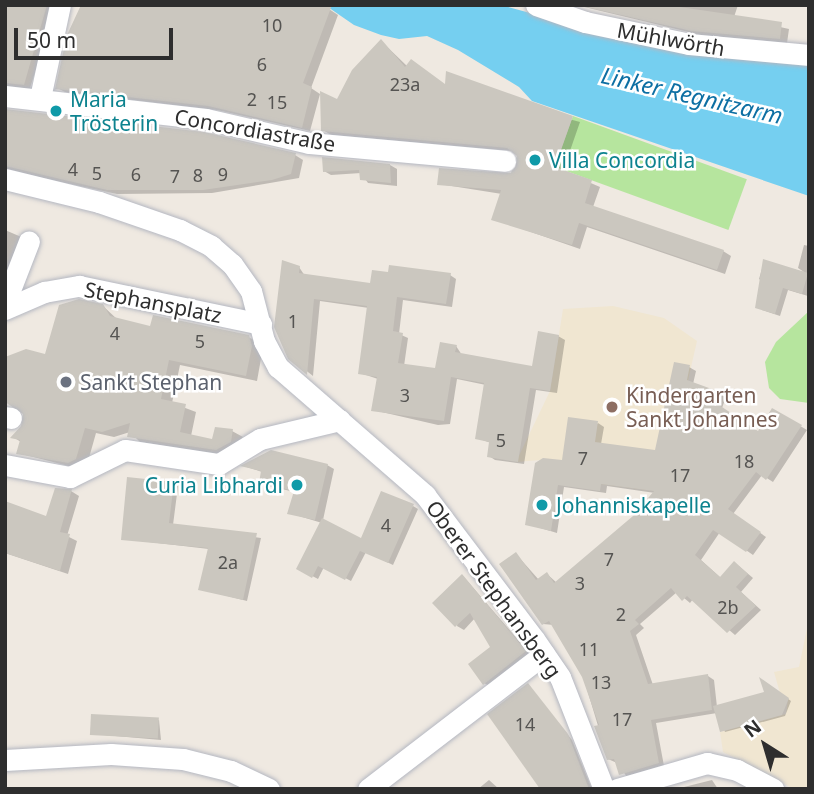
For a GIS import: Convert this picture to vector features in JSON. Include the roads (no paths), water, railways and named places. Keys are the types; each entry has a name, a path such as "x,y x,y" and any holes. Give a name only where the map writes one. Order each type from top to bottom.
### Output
{"street":[{"path":"40,98 61,5"},
{"name":"Mühlwörth","path":"536,5 585,22 689,44 809,55"},
{"name":"Concordiastraße","path":"5,96 206,119 309,143 505,161"},
{"name":"Oberer Stephansberg","path":"5,179 99,202 212,246 233,264 251,291 278,367 425,495 544,654 585,733 604,789"},
{"path":"5,303 29,241"},
{"name":"Stephansplatz","path":"5,309 44,292 79,286 261,324"},
{"path":"5,465 70,477 125,450 219,464 260,439 340,420"},
{"path":"368,789 544,654"},
{"path":"5,760 111,754 183,758 231,771 269,789"},
{"path":"617,789 707,763 737,770 773,789"}],"water":[{"name":"Linker Regnitzarm","path":"325,5 501,5 666,50 809,64 809,196 532,101 519,87 458,50 427,36 399,39 381,35 354,25"}],"place":[{"name":"Maria Trösterin","path":"56,111"},
{"name":"Villa Concordia","path":"535,160"},
{"name":"Sankt Stephan","path":"66,382"},
{"name":"Kindergarten Sankt Johannes","path":"612,407"},
{"name":"Curia Libhardi","path":"297,485"},
{"name":"Johanniskapelle","path":"542,505"}]}
